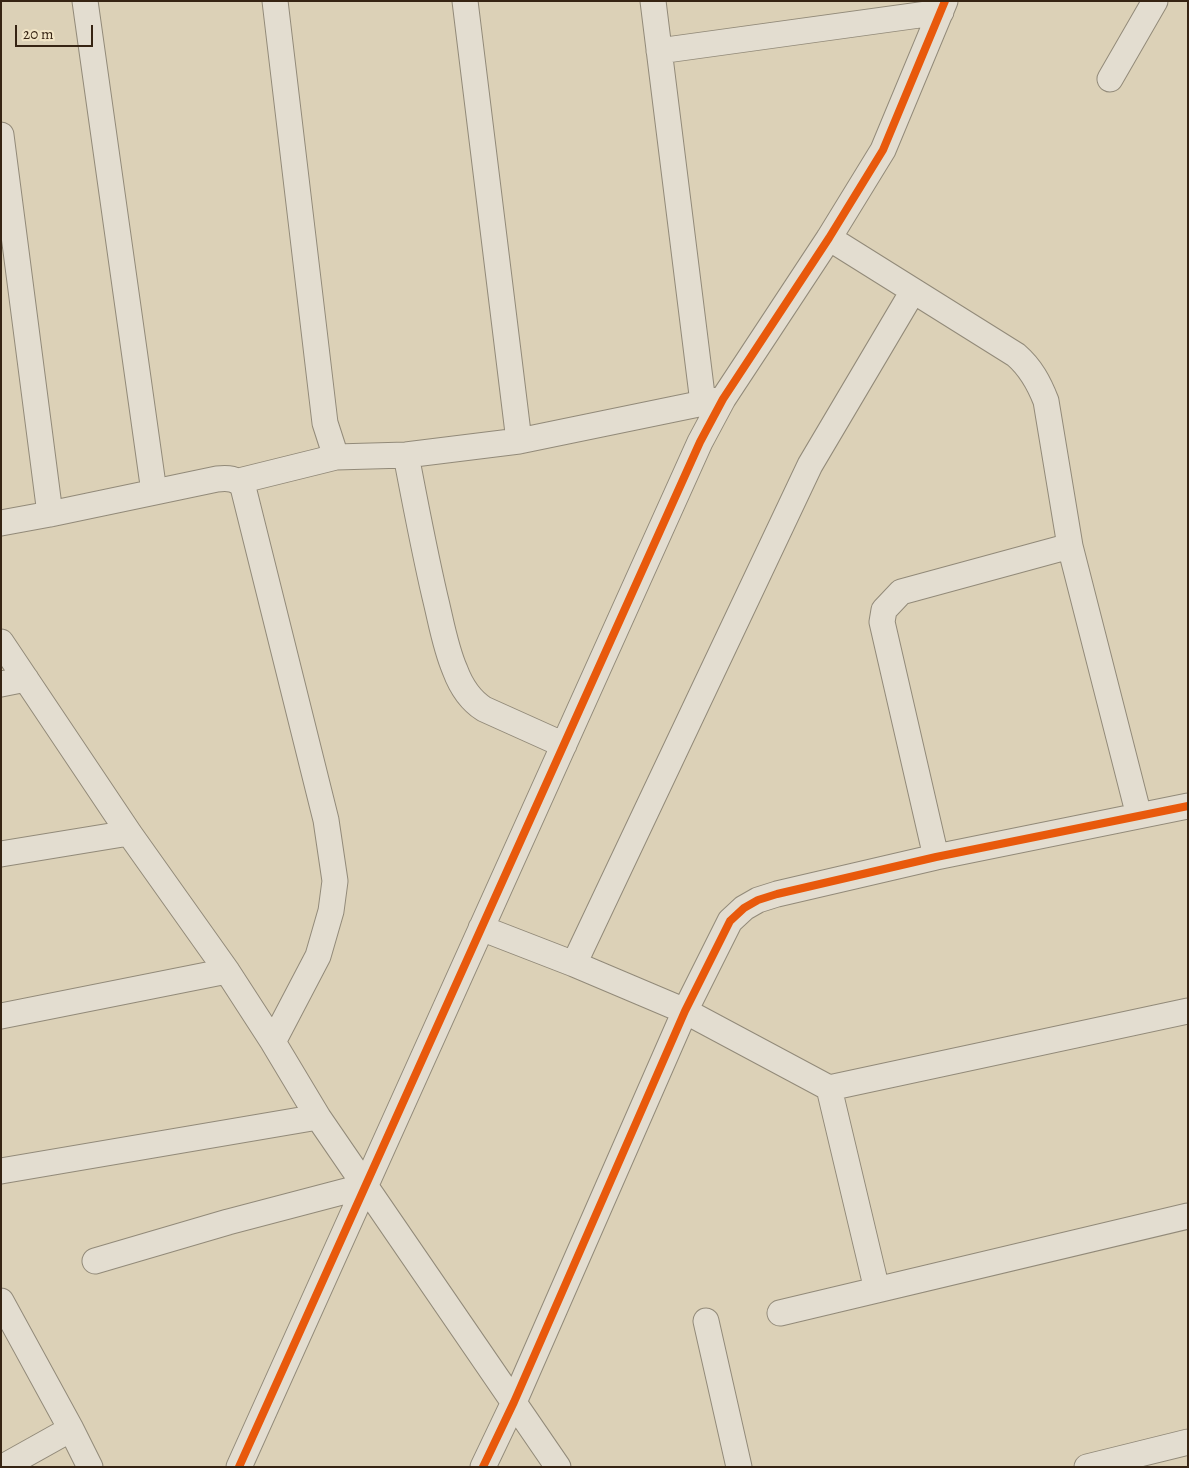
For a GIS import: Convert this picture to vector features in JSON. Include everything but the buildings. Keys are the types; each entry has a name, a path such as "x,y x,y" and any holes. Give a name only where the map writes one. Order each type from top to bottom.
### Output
{"street":[{"path":"84,1 154,492"},
{"path":"275,1 325,423 336,457"},
{"path":"466,1 519,441"},
{"path":"654,1 659,51 713,401"},
{"path":"1110,79 1154,1"},
{"path":"659,51 943,6"},
{"path":"239,1467 700,442 713,401 829,238 883,150 943,6"},
{"path":"1,135 50,514"},
{"path":"829,238 1016,355 1026,364 1038,381 1046,401 1070,546 1139,816"},
{"path":"574,964 810,465 913,291"},
{"path":"1,523 217,479 227,478 239,481 336,457 406,455 519,441 713,401"},
{"path":"406,455 422,541 444,637 455,670 465,690 475,703 484,709 564,745"},
{"path":"239,481 243,487 326,820 335,881 331,911 318,956 273,1042"},
{"path":"936,858 882,622 884,610 901,592 1070,546"},
{"path":"1,642 129,833 227,971 318,1117 558,1467"},
{"path":"1,684 26,679"},
{"path":"484,1467 685,1011 730,921 744,908 758,900 776,894 936,858 1188,806"},
{"path":"1,854 129,833"},
{"path":"481,928 574,964 685,1011 829,1088 1188,1010"},
{"path":"1,1016 227,971"},
{"path":"829,1088 877,1290"},
{"path":"1,1171 318,1117"},
{"path":"94,1261 228,1222 365,1186"},
{"path":"780,1313 1188,1216"},
{"path":"1,1302 90,1467"},
{"path":"706,1321 739,1467"},
{"path":"3,1467 70,1429"},
{"path":"1087,1467 1188,1442"}],"cycle path":[{"path":"239,1467 700,442 723,399 829,238 883,150 945,1"},
{"path":"483,1467 514,1402 685,1011 730,921 744,908 758,900 777,894 936,857 1188,806"}]}
